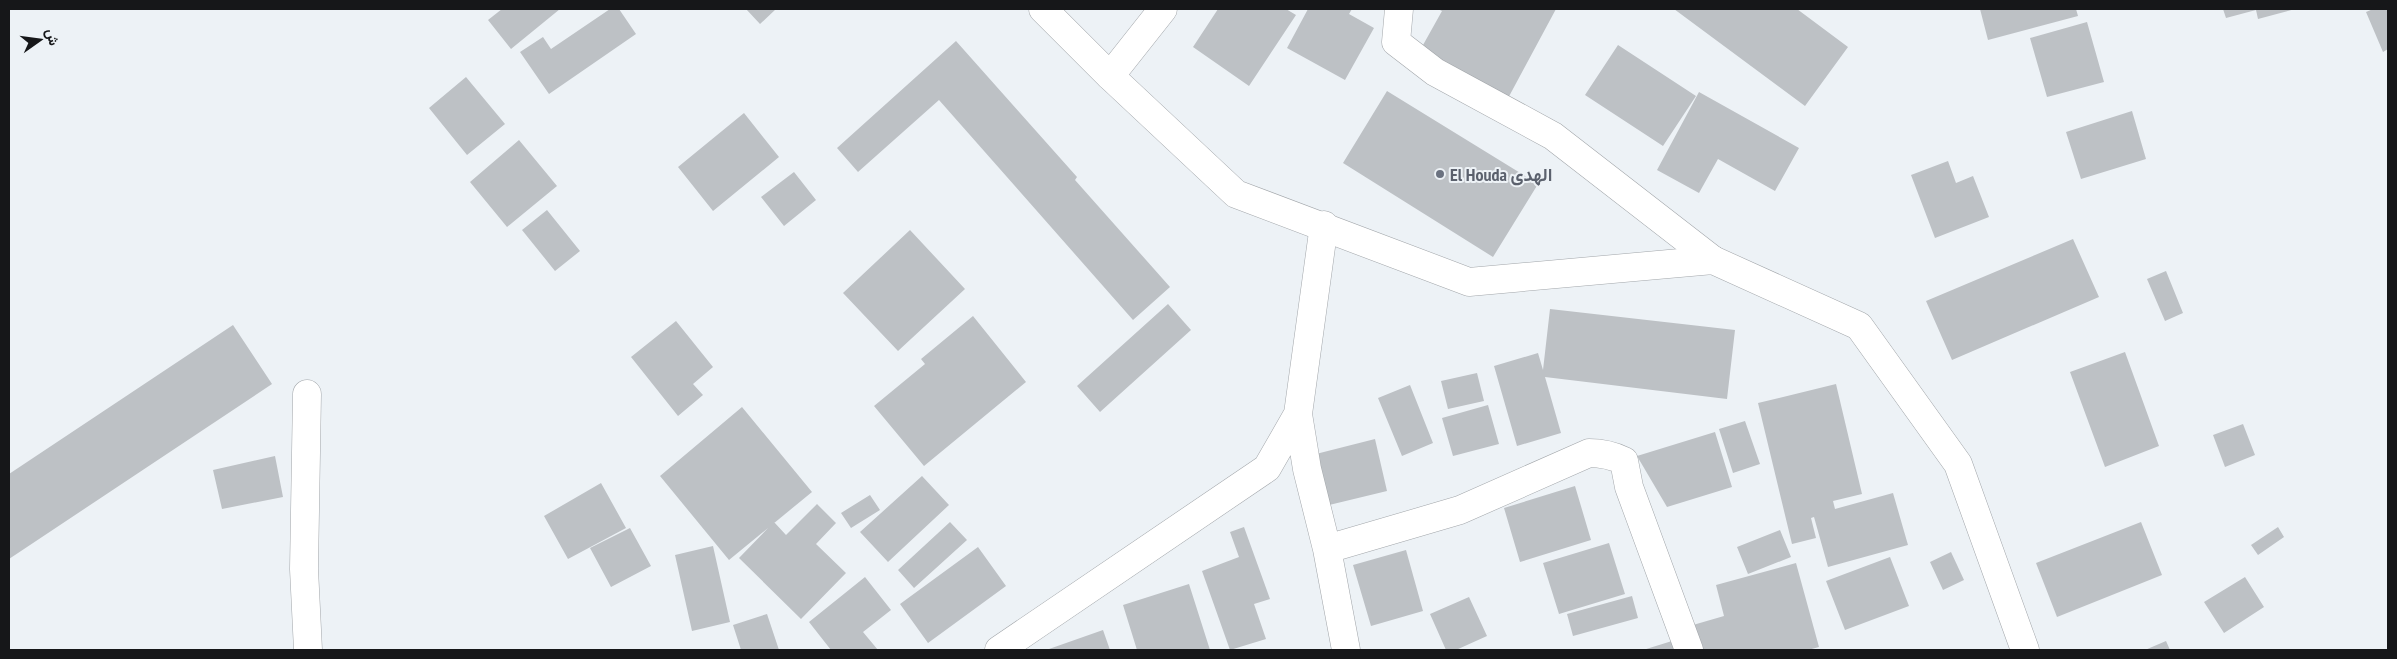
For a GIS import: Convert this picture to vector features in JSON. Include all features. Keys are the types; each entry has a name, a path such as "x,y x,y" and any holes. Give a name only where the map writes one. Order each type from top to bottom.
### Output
{"street":[{"path":"1043,9 1110,76 1236,194 1324,225 1469,282 1713,260"},
{"path":"1110,76 1163,9"},
{"path":"1399,9 1396,42 1435,72 1552,136 1713,260 1859,326 1958,464 2025,650"},
{"path":"1324,225 1298,414 1306,469 1327,549 1346,650"},
{"path":"307,394 304,569 308,650"},
{"path":"999,650 1267,468 1298,414"},
{"path":"1327,549 1460,510 1589,453 1613,456 1624,461 1630,487 1689,650"}],"building":[{"path":"502,9 560,9 511,49 488,20"},
{"path":"610,9 619,9 636,34 549,94 520,52 543,37 551,49"},
{"path":"746,9 776,9 760,24"},
{"path":"1218,9 1286,9 1296,15 1249,86 1193,47"},
{"path":"1308,9 1352,9 1349,14 1374,28 1345,80 1287,48"},
{"path":"1438,9 1556,9 1506,102 1418,54 1442,11"},
{"path":"1674,9 1797,9 1848,47 1805,106"},
{"path":"1980,9 2076,9 2078,16 1988,40"},
{"path":"2223,9 2295,9 2258,19 2256,10 2226,18"},
{"path":"2373,9 2388,9 2388,49 2383,52 2366,12"},
{"path":"2087,22 2104,82 2047,97 2030,38"},
{"path":"956,41 1077,177 1075,180 1170,287 1133,320 939,100 858,172 837,148"},
{"path":"1618,45 1696,96 1663,146 1585,95"},
{"path":"466,77 505,124 467,155 429,108"},
{"name":"El Houda الهدى","path":"1387,91 1538,184 1493,257 1343,163"},
{"path":"1699,92 1799,148 1775,191 1718,159 1699,193 1657,170"},
{"path":"2132,111 2146,159 2081,179 2066,132"},
{"path":"744,113 779,157 713,211 678,167"},
{"path":"519,140 557,186 507,227 470,182"},
{"path":"1948,161 1956,183 1973,176 1989,217 1935,238 1911,175"},
{"path":"794,172 816,200 784,226 761,197"},
{"path":"547,210 580,251 555,271 522,230"},
{"path":"910,230 965,289 898,351 843,293"},
{"path":"2073,239 2099,297 1952,360 1926,301"},
{"path":"2166,271 2183,313 2165,321 2147,279"},
{"path":"1168,304 1191,330 1100,412 1077,386"},
{"path":"1550,309 1735,330 1727,399 1545,377 1561,433 1517,446 1494,366 1538,353 1543,370"},
{"path":"973,316 1026,382 924,466 874,406 925,364 921,359"},
{"path":"676,321 713,367 693,384 703,395 678,416 631,357"},
{"path":"233,325 272,384 9,559 9,474"},
{"path":"2125,352 2159,446 2105,467 2070,372"},
{"path":"1477,373 1484,401 1448,409 1441,381"},
{"path":"1836,384 1862,494 1833,501 1835,509 1893,493 1908,545 1828,567 1814,517 1811,518 1816,538 1792,544 1758,403"},
{"path":"1410,385 1433,443 1402,456 1378,398"},
{"path":"1488,405 1499,444 1453,456 1442,418"},
{"path":"742,407 812,492 729,560 660,476"},
{"path":"1745,421 1760,464 1733,473 1719,429"},
{"path":"2243,424 2255,455 2225,467 2213,435"},
{"path":"1715,432 1732,487 1667,507 1637,456"},
{"path":"1375,439 1387,491 1325,506 1312,455"},
{"path":"275,456 283,497 222,509 213,470"},
{"path":"922,476 949,505 888,562 860,532"},
{"path":"601,483 626,528 568,559 544,516"},
{"path":"1575,486 1591,540 1520,562 1504,508"},
{"path":"870,495 880,510 851,528 841,513"},
{"path":"817,504 836,523 816,544 846,573 801,619 739,558 774,522 786,535"},
{"path":"950,522 967,540 914,588 898,570"},
{"path":"2141,522 2162,575 2057,617 2036,563"},
{"path":"1244,527 1270,599 1254,604 1266,639 1230,650 1202,571 1239,557 1230,532"},
{"path":"2278,527 2284,537 2258,555 2251,545"},
{"path":"630,528 651,566 611,587 590,548"},
{"path":"1780,530 1791,557 1748,574 1737,547"},
{"path":"1609,543 1625,594 1559,614 1543,563"},
{"path":"713,546 730,622 692,631 675,555"},
{"path":"978,547 1006,586 928,643 900,604"},
{"path":"1406,550 1423,611 1371,626 1353,565"},
{"path":"1951,552 1964,580 1943,590 1930,562"},
{"path":"1890,557 1909,606 1845,630 1826,581"},
{"path":"1796,563 1819,647 1808,650 1700,650 1693,625 1724,616 1716,585"},
{"path":"865,577 891,610 863,632 878,650 831,650 809,622"},
{"path":"2245,577 2264,607 2224,633 2204,602"},
{"path":"1189,584 1210,650 1137,650 1123,605"},
{"path":"1632,596 1638,618 1573,636 1567,614"},
{"path":"1469,597 1487,636 1456,650 1446,650 1430,614"},
{"path":"767,614 779,650 741,650 733,625"},
{"path":"1103,630 1110,650 1049,649"},
{"path":"1672,641 1674,650 1643,650"},
{"path":"2166,641 2170,650 2145,650"}],"place":[{"name":"El Houda الهدى","path":"1440,174"}]}
